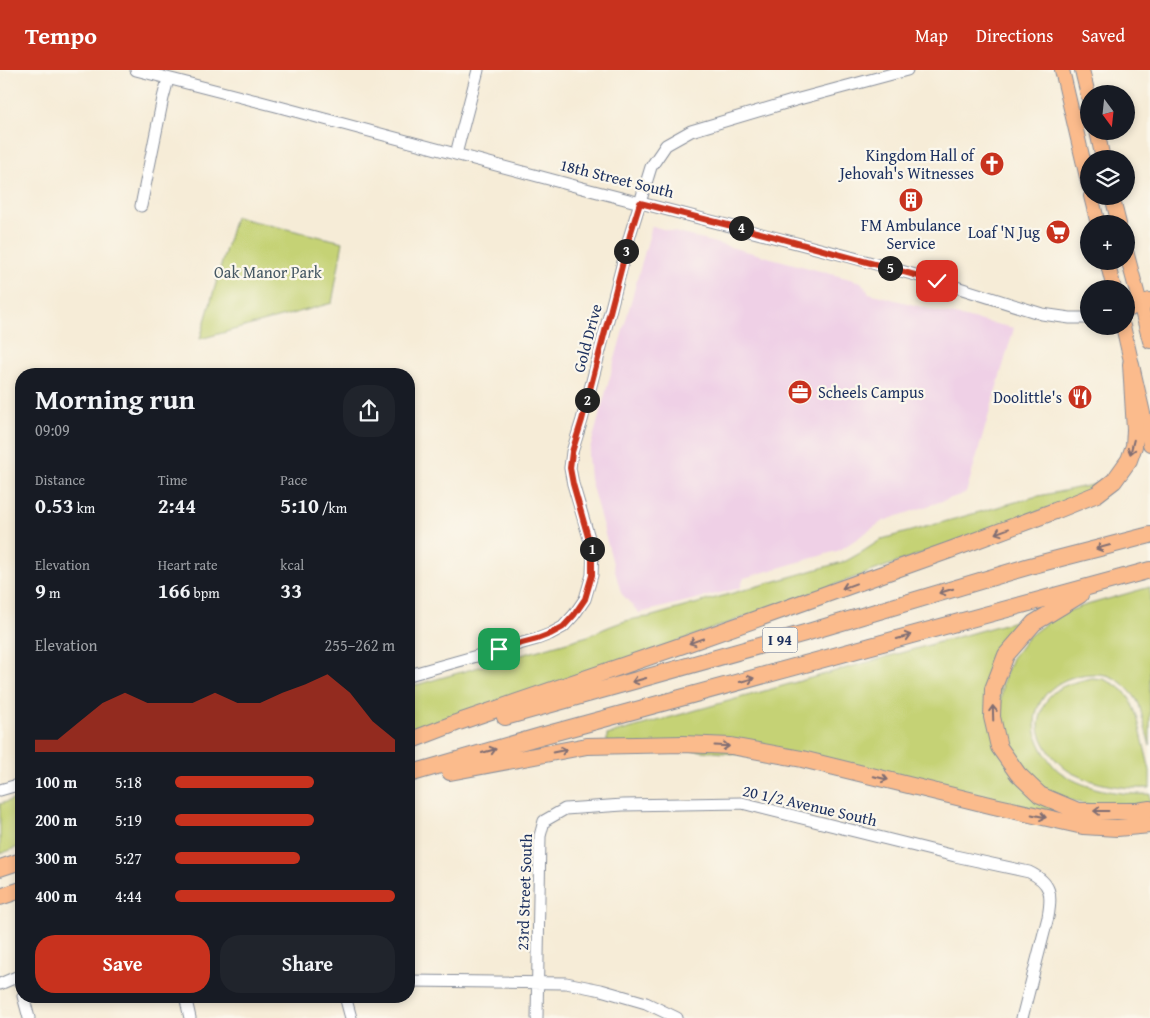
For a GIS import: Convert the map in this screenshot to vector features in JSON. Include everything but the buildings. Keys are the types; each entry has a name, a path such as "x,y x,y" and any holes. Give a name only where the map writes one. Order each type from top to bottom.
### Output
{"highway":[{"path":"415,740 456,723 942,553 1097,494 1114,481 1129,460 1134,446 1135,430 1131,364"},
{"name":"I 94","path":"415,741 796,636 1030,566 1150,535"},
{"name":"I 94","path":"415,772 541,736 1150,570"},
{"path":"1096,584 1034,623 1006,655 994,689 992,717 999,746 1018,774 1040,795 1078,811 1150,809"},
{"path":"415,779 588,746 683,744 731,746 802,759 1083,826 1117,828 1150,825"},
{"path":"0,868 15,863"},
{"path":"0,897 15,892"}],"main road":[{"path":"1062,70 1081,150"},
{"path":"1082,70 1086,85"},
{"path":"1131,270 1150,341"},
{"path":"1125,335 1150,444"}],"street":[{"name":"18th Street South","path":"136,70 865,261 1042,314 1080,318"},
{"path":"456,154 478,70"},
{"name":"Gold Drive","path":"415,673 550,634 563,627 585,599 592,575 592,551 573,484 570,468 572,452 630,235 651,166 666,146 691,130 800,98 907,70"},
{"path":"141,206 168,79"},
{"path":"0,790 15,786"},
{"name":"20 1/2 Avenue South","path":"624,806 742,803 955,856 1030,872 1046,883 1050,904 1022,1018"},
{"name":"23rd Street South","path":"537,1018 540,836 544,821 565,809 624,806"},
{"path":"415,980 566,983 601,990 646,1003 676,1018"},
{"path":"0,984 15,981"},
{"path":"25,1003 29,1018"},
{"path":"187,1003 190,1018"},
{"path":"347,1003 351,1018"}],"shaded area":[{"name":"Scheels Campus","path":"652,226 861,282 869,293 937,311 1014,328 966,493 883,521 840,550 744,578 740,588 639,613 621,593 590,479 588,456"}],"green space":[{"name":"Oak Manor Park","path":"235,217 343,242 332,303 200,339"},
{"path":"1097,484 1095,491 548,688 415,728 415,685 588,636 625,621 649,617 846,561 882,539 1034,497"},
{"path":"1150,587 1150,746 1138,702 1120,682 1105,675 1079,675 1065,680 1053,688 1043,698 1037,710 1035,724 1038,738 1045,754 1060,772 1093,788 1128,794 1150,794 1150,805 1086,805 1055,795 1037,783 1021,766 1012,752 1004,733 1001,699 1003,681 1012,658 1028,637 1057,615"},
{"path":"1015,621 1020,627 1002,652 996,749 1062,811 1060,816 852,765 607,742 607,735"},
{"path":"1092,678 1103,679 1114,684 1123,690 1130,699 1137,716 1150,771 1150,788 1110,785 1081,777 1060,764 1045,745 1039,724 1040,716 1048,698 1062,687"},
{"path":"15,799 15,848 0,854 0,804"}],"place":[{"name":"Kingdom Hall of Jehovah's Witnesses","path":"992,164"},
{"name":"FM Ambulance Service","path":"911,200"},
{"name":"Loaf 'N Jug","path":"1058,232"},
{"name":"Scheels Campus","path":"800,392"},
{"name":"Doolittle's","path":"1080,397"}],"route":[{"path":"499,649 537,639 563,627 585,599 592,575 592,551 573,484 570,468 572,452 640,203 764,234 937,281"}]}
